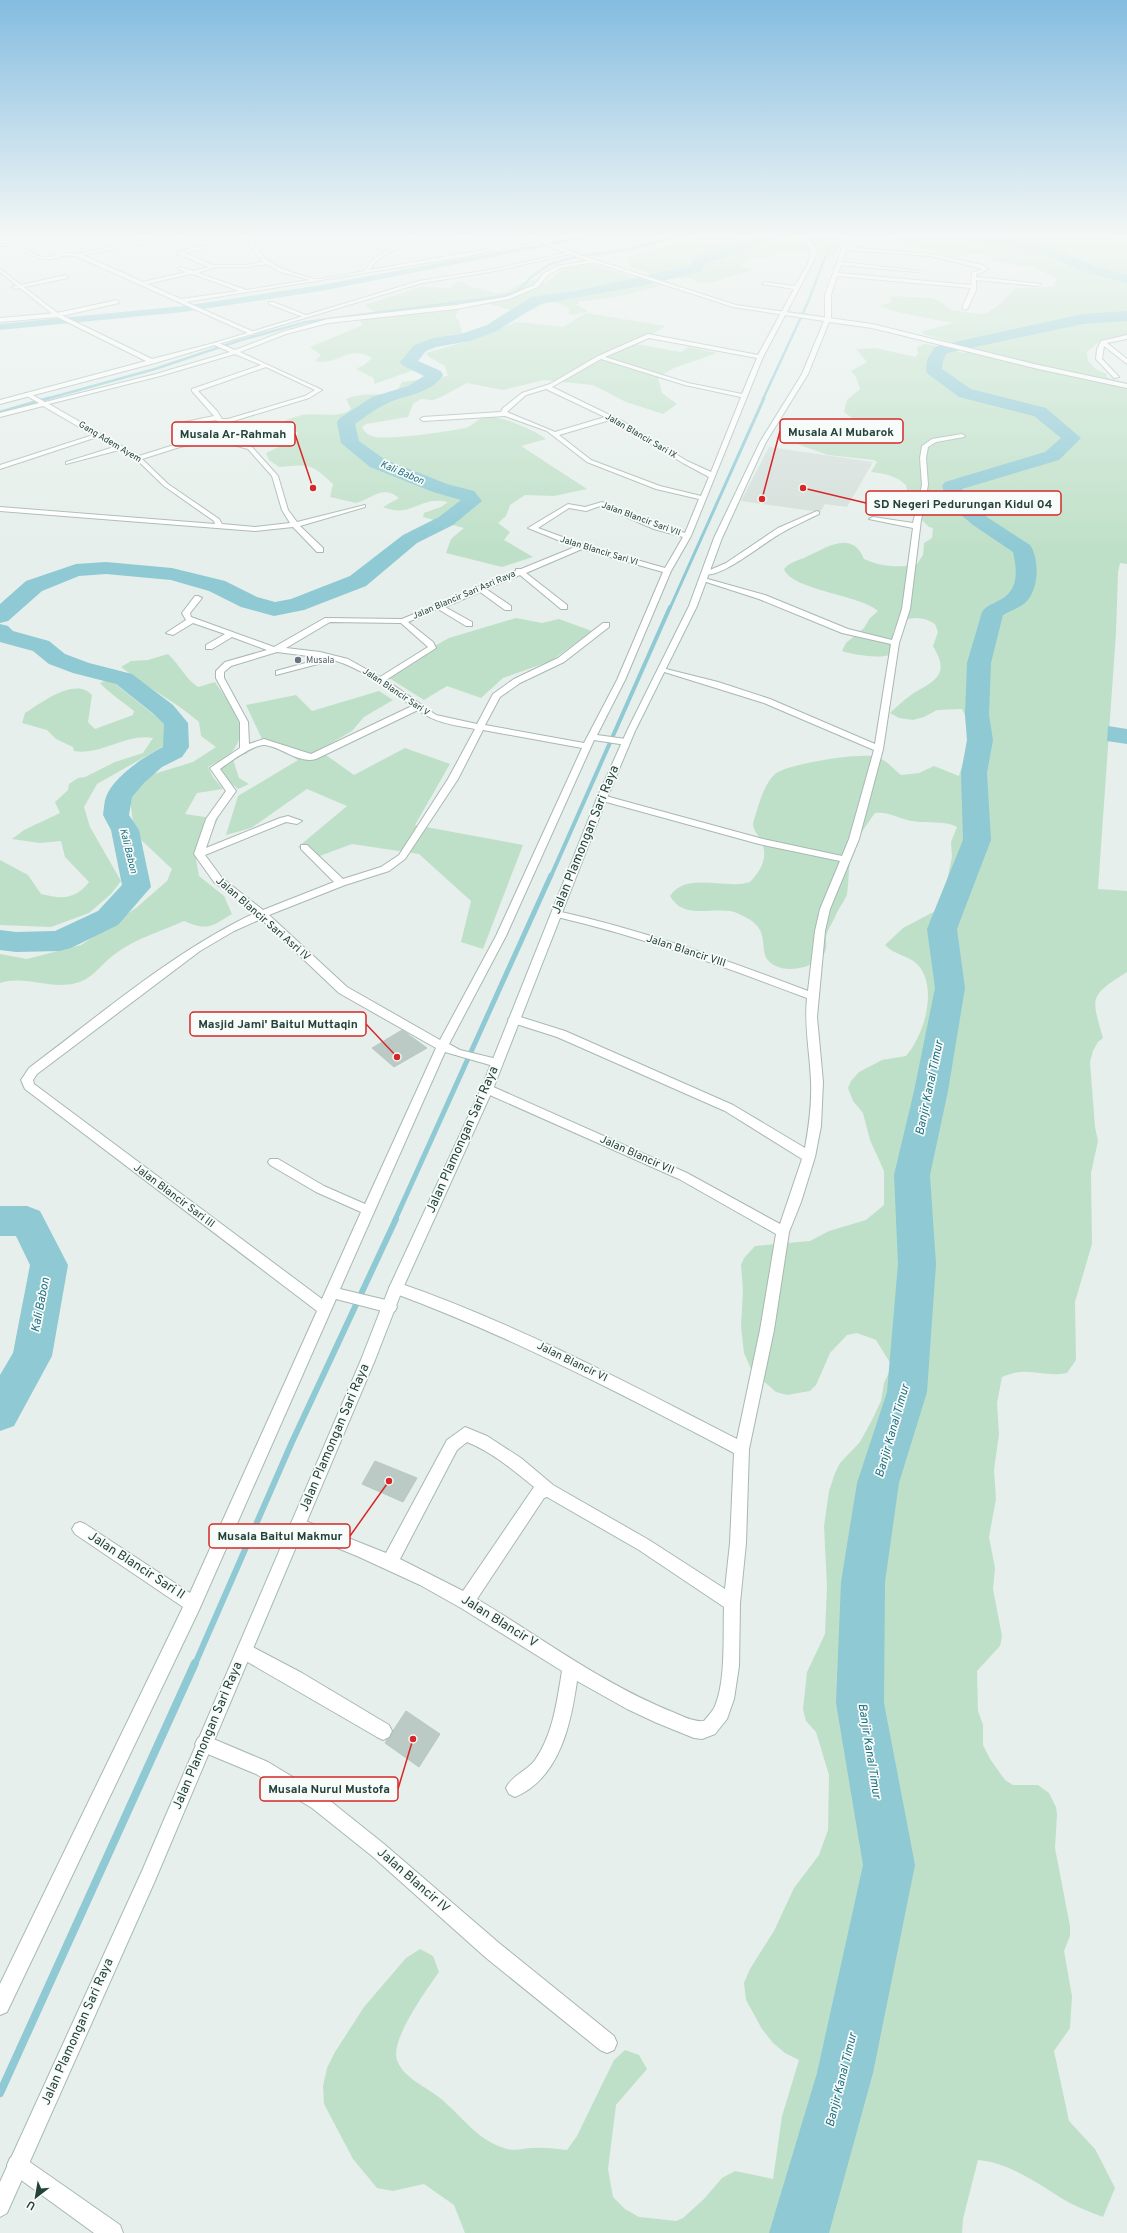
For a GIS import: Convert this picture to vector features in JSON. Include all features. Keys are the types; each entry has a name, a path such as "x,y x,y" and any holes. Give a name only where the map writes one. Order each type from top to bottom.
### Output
{"street":[{"path":"107,341 151,362"},
{"path":"0,403 229,341"},
{"path":"0,415 158,375 234,352 262,341"},
{"path":"506,414 504,412 505,409 524,394 547,387 600,357 636,341"},
{"path":"676,341 760,357"},
{"path":"0,2005 193,1604 442,1046 501,936 589,742 621,680 667,571 687,536 702,498 713,476 743,396 760,357 770,341"},
{"name":"Jalan Plamongan Sari Raya","path":"0,2206 17,2165 148,1877 245,1651 298,1525 384,1305 396,1288 486,1089 491,1062 514,1018 557,914 626,738 662,670 706,576 718,538 763,442 805,374 819,341"},
{"path":"936,341 994,356 1127,386"},
{"path":"1107,341 1103,342 1098,351 1099,359 1116,377"},
{"path":"1099,359 1127,362 1103,342"},
{"path":"188,422 217,418 221,421 228,420 307,397 319,392 267,365 219,345"},
{"path":"600,357 687,384 743,396"},
{"path":"217,418 215,412 194,390 267,365"},
{"name":"Jalan Blancir Sari IX","path":"547,387 610,418 685,462 713,476"},
{"name":"Gang Adem Ayem","path":"30,396 138,458 166,485 218,520 219,526"},
{"path":"423,419 506,414 555,434 590,461 658,488 702,498"},
{"path":"555,434 610,418"},
{"path":"0,467 98,435"},
{"path":"390,1562 452,1445 465,1434 482,1441 516,1463 548,1490 644,1545 732,1603 738,1543 742,1449 767,1330 783,1232 795,1202 815,1126 817,1082 811,1026 812,996 820,931 825,909 844,859 854,839 879,749 895,643 906,609 916,526 925,485 923,458 925,446 934,440 962,436"},
{"path":"138,458 179,445 209,440 226,441 250,448 275,476 285,510 295,525 320,550"},
{"path":"68,463 121,447"},
{"name":"Jalan Blancir Sari VII","path":"532,529 568,506 586,509 600,504 657,527 687,536"},
{"path":"0,509 255,529 295,525 363,506"},
{"path":"706,576 728,566 762,541 791,524 816,513"},
{"path":"873,519 916,526"},
{"name":"Jalan Blancir Sari VI","path":"532,529 581,546 667,571"},
{"name":"Jalan Blancir Sari Asri Raya","path":"278,649 328,620 403,621 581,546"},
{"path":"520,571 564,607"},
{"path":"706,576 845,631 895,643"},
{"path":"480,588 508,608"},
{"path":"170,633 192,620 186,616 186,613 198,598"},
{"path":"438,606 469,624"},
{"name":"Jalan Blancir Sari V","path":"192,620 278,649 335,658 359,668 380,680 418,707 442,720 480,728 589,742 605,739 626,738"},
{"path":"380,680 432,648 430,644 403,621"},
{"path":"262,914 341,883 385,869 402,857 453,779 496,696 517,681 561,660 606,625"},
{"path":"209,647 231,634"},
{"path":"244,749 244,722 220,678 220,671 228,664 278,649"},
{"path":"279,673 335,658"},
{"path":"662,670 707,681 800,714 879,749"},
{"path":"199,854 211,820 231,791 215,768 244,749 264,742 306,757 313,757 418,707"},
{"path":"602,798 762,842 844,859"},
{"path":"199,854 283,820 288,819 297,822"},
{"path":"304,847 341,883"},
{"name":"Jalan Blancir Sari Asri IV","path":"199,854 208,870 218,880 262,914 343,990 442,1046 491,1062"},
{"name":"Jalan Blancir Sari III","path":"262,914 230,929 196,949 33,1071 27,1080 29,1086 187,1207 325,1309"},
{"name":"Jalan Blancir VIII","path":"557,914 611,926 713,959 812,996"},
{"path":"514,1018 561,1034 729,1108 808,1157"},
{"name":"Jalan Blancir VII","path":"486,1089 683,1176 783,1232"},
{"path":"274,1162 331,1196 369,1210"},
{"name":"Jalan Blancir VI","path":"396,1288 457,1310 557,1354 742,1449"},
{"path":"333,1292 384,1305"},
{"path":"466,1601 540,1491 548,1490"},
{"name":"Jalan Blancir V","path":"298,1525 422,1576 524,1637 571,1669 630,1703 694,1729 702,1730 709,1728 721,1713 726,1699 731,1666 732,1603"},
{"name":"Jalan Blancir Sari II","path":"80,1529 193,1604"},
{"path":"245,1651 384,1731"},
{"path":"515,1788 526,1783 534,1775 550,1750 563,1718 571,1669"},
{"name":"Jalan Blancir IV","path":"204,1744 262,1768 318,1802 378,1850 492,1950 607,2043"},
{"path":"17,2165 112,2233"}],"shaded area":[{"path":"769,447 873,462 847,507 825,504 820,512 741,501"}],"green space":[{"path":"324,341 439,341 415,349 407,365 417,369 374,384 374,378 356,369 364,365 372,358 364,354 356,353 330,361 315,361 321,355 310,347"},
{"path":"468,341 641,341 636,344 681,352 689,347 717,353 674,368 658,377 662,393 677,404 663,414 626,402 593,385 543,380 503,390 467,383 433,400 421,399 413,404 408,417 366,424 362,427 368,434 382,438 462,429 482,418 489,417 503,419 519,425 546,439 521,446 587,489 554,496 525,495 510,505 506,516 498,523 510,532 504,540 533,557 502,567 446,553 451,539 464,528 423,517 424,513 441,507 448,502 430,502 409,509 393,510 383,507 399,498 388,492 382,492 356,503 330,497 333,484 320,472 309,466 297,465 279,467 269,460 266,453 295,439 298,432 286,431 264,437 258,437 262,432 294,417 312,414 333,415 345,412 351,409 346,399 352,397 396,393 402,382 448,376 445,366 429,357 426,353"},
{"path":"949,341 1104,341 1097,343 1087,352 1088,361 1097,370 1107,374 1106,377 1127,383 1127,564 1120,563 1118,572 1116,633 1098,889 1127,891 1127,972 1100,993 1096,999 1095,1005 1103,1038 1098,1042 1093,1051 1090,1062 1095,1127 1098,1141 1091,1173 1092,1244 1075,1302 1076,1360 1067,1373 1050,1374 1020,1372 1002,1377 997,1403 999,1434 994,1470 996,1499 989,1537 995,1568 993,1589 1002,1636 1000,1646 977,1671 978,1711 983,1725 983,1745 990,1759 1005,1780 1013,1785 1038,1785 1049,1793 1056,1807 1055,1848 1070,1926 1070,1936 1064,1951 1072,1996 1070,2028 1054,2051 1069,2121 1095,2149 1115,2188 1103,2217 1068,2202 1014,2170 1002,2165 978,2160 963,2219 962,2233 465,2233 454,2205 424,2184 393,2191 377,2188 353,2159 324,2104 323,2086 327,2068 335,2052 364,2007 406,1958 420,1949 433,1956 439,1972 404,2028 396,2051 397,2060 404,2072 440,2098 477,2133 486,2139 494,2144 512,2150 541,2148 567,2150 577,2136 614,2060 625,2050 639,2055 647,2069 616,2105 608,2169 613,2197 625,2209 639,2217 676,2221 683,2218 704,2199 722,2178 735,2171 773,2179 782,2116 799,2060 785,2053 773,2043 762,2029 746,2000 744,1983 750,1969 774,1931 794,1888 819,1855 828,1830 829,1775 816,1732 806,1721 803,1709 807,1672 825,1634 827,1586 824,1526 829,1491 835,1473 840,1463 860,1442 873,1418 881,1401 884,1383 892,1366 876,1340 857,1333 847,1335 830,1353 816,1385 810,1391 787,1395 776,1392 752,1371 744,1353 741,1326 743,1290 741,1265 744,1258 755,1246 810,1241 829,1231 866,1220 884,1205 884,1171 870,1140 863,1113 853,1101 848,1088 851,1081 859,1072 882,1060 906,1056 913,1047 918,1036 923,1024 928,998 924,973 913,961 893,951 885,945 903,928 941,908 952,857 951,842 957,827 941,823 912,821 889,814 875,813 867,824 854,848 849,865 847,894 826,937 825,952 816,962 795,969 782,968 769,962 764,950 760,930 747,918 730,911 697,911 682,908 675,903 670,896 677,889 686,884 740,884 750,882 761,867 764,856 762,844 754,829 753,823 761,797 767,784 775,774 782,770 825,760 869,756 877,757 884,761 901,775 919,773 934,766 959,776 970,739 970,726 962,709 937,710 924,717 913,720 899,718 890,713 911,695 936,678 939,673 941,668 940,662 933,646 938,632 935,624 918,618 912,618 901,623 893,632 898,651 887,656 871,656 842,651 846,643 864,628 870,618 878,611 869,605 799,582 789,576 784,569 791,563 838,543 853,545 859,550 864,559 877,564 903,566 917,564 923,555 924,543 932,538 933,528 929,527 920,518 923,502 909,500 906,485 894,477 871,472 877,462 874,460 828,455 797,444 798,441 821,422 852,418 844,412 847,400 860,389 856,377 851,371 867,362 856,349 876,348 915,357 918,354 917,347 924,344 964,353 969,351 963,345"},
{"path":"516,618 542,623 559,619 592,631 551,661 503,678 481,698 447,686 424,700 389,678 414,663 420,654 449,638"},
{"path":"168,654 190,680 198,687 215,682 236,714 239,723 239,740 232,752 208,767 213,777 223,789 197,793 185,814 218,819 196,860 199,876 224,896 232,914 214,925 204,927 184,921 148,936 123,949 110,958 92,975 76,983 57,985 28,981 9,981 0,983 0,954 27,959 81,945 136,908 167,881 172,869 138,837 133,823 130,799 147,776 193,762 216,747 201,736 199,722 190,714 121,667 131,661 148,660"},
{"path":"109,679 153,714 166,720 174,729 169,743 97,784 84,807 90,827 121,881 111,894 89,913 51,927 0,925 0,860 28,875 41,894 55,897 68,897 79,892 89,882 65,857 61,841 40,843 12,839 24,830 60,813 55,802 68,790 69,784 78,778 85,777 115,762 143,753 153,738 143,737 123,741 104,748 84,752 74,751 73,747 56,739 47,730 22,723 25,713 40,703 58,693 77,688 85,690 92,695 88,722 95,729 133,715 134,711 100,683"},
{"path":"379,691 393,700 364,717 352,731 319,750 354,775 405,748 450,764 415,825 523,845 483,949 461,942 471,901 419,854 352,844 317,857 298,847 347,806 307,789 251,828 226,835 238,796 298,760 263,741 246,705 296,695 312,711"},
{"path":"244,750 248,753 233,759 239,778 249,784 238,789 214,768"}],"water":[{"path":"448,341 432,345 418,353 415,358 419,364 428,370 421,370 404,362 412,351 431,343"},
{"path":"1108,726 1127,729 1127,744 1107,741"}],"building":[{"path":"402,1030 427,1048 394,1067 372,1048"},
{"path":"375,1461 417,1478 403,1502 362,1484"},
{"path":"406,1711 440,1734 419,1767 385,1743"}],"waterway":[{"path":"46,399 155,369 237,341"},
{"name":"Kali Babon","path":"0,616 34,586 76,570 106,568 172,574 217,586 249,602 274,609 296,605 358,581 410,539 446,521 472,501 467,495 440,488 424,480 377,463 350,443 346,422 378,401 414,389 428,381 435,375 408,362 420,348 433,343 444,341"},
{"path":"763,399 790,341"},
{"name":"Banjir Kanal Timur","path":"799,2233 845,2073 889,1865 860,1703 863,1582 878,1483 907,1392 917,1264 912,1175 931,1091 950,988 942,929 977,840 974,773 980,740 977,715 979,663 993,612 1018,598 1028,573 1023,549 980,521 955,500 952,486 1052,456 1072,438 1040,412 965,393 934,371 935,360 941,350 981,341"},
{"path":"0,412 49,398"},
{"path":"670,608 764,398"},
{"path":"551,876 670,607"},
{"name":"Kali Babon","path":"0,631 5,636 41,646 57,659 81,668 124,679 164,710 176,723 176,747 173,752 153,762 135,777 119,796 116,815 125,830 137,887 108,918 60,941 16,942 0,940"},
{"path":"395,1220 551,875"},
{"path":"195,1664 292,1442 396,1219"},
{"name":"Kali Babon","path":"0,1221 27,1221 49,1265 32,1356 0,1413"},
{"path":"0,2093 195,1663"}],"place":[{"name":"Musala Ar-Rahmah","path":"313,488"},
{"name":"SD Negeri Pedurungan Kidul 04","path":"803,488"},
{"name":"Musala Al Mubarok","path":"762,499"},
{"name":"Musala","path":"298,660"},
{"name":"Masjid Jami' Baitul Muttaqin","path":"397,1057"},
{"name":"Musala Baitul Makmur","path":"389,1481"},
{"name":"Musala Nurul Mustofa","path":"413,1739"}]}
